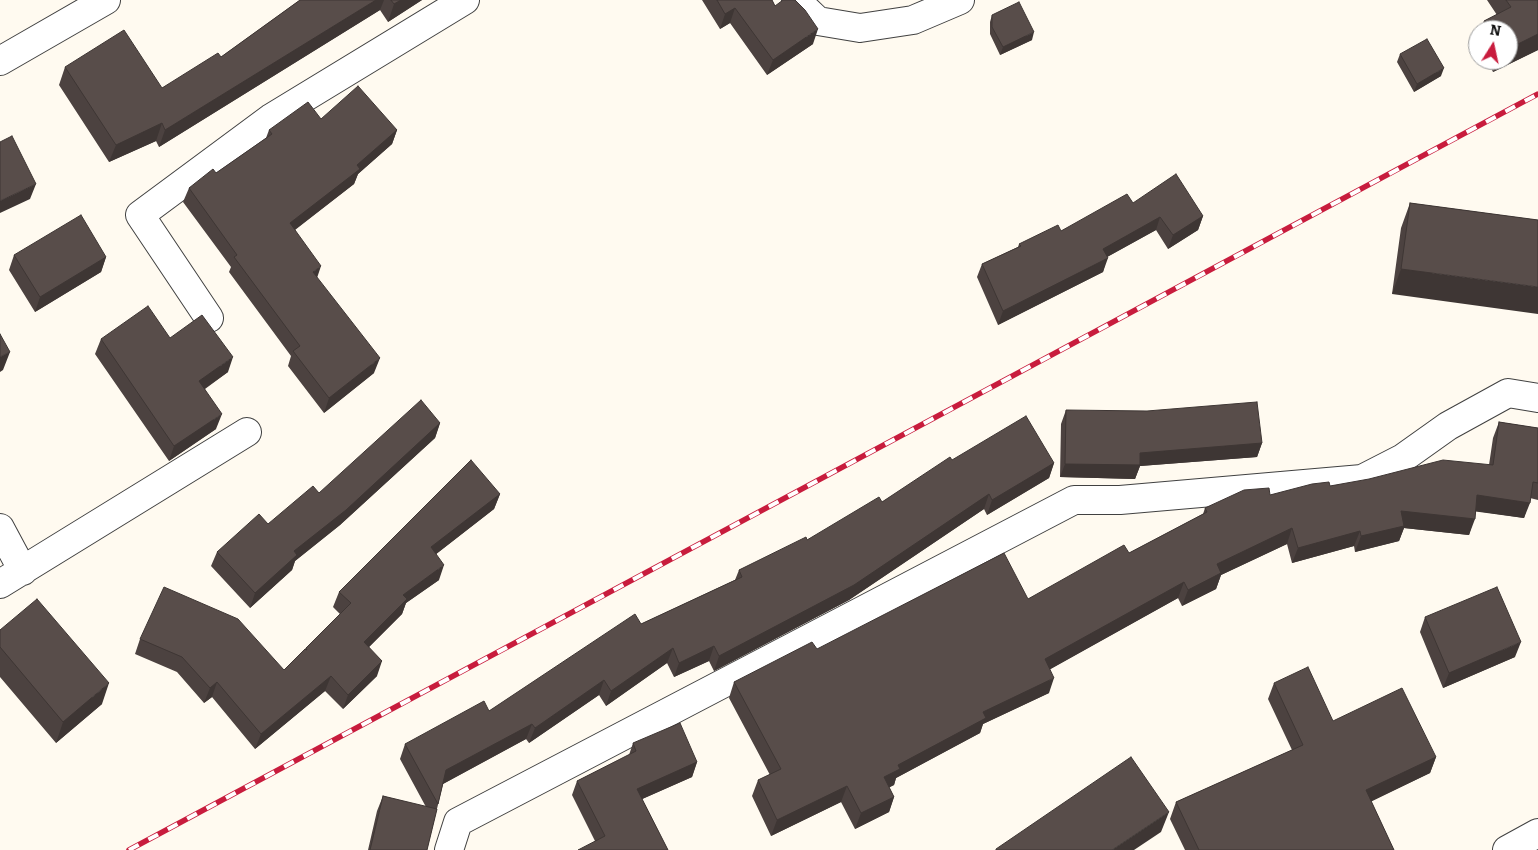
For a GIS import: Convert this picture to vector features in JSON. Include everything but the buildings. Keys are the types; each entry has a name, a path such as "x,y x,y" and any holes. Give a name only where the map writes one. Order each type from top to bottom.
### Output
{"street":[{"path":"0,61 106,0"},
{"path":"209,318 140,216 271,118 465,0"},
{"path":"796,0 818,21 860,28 913,20 960,0"},
{"path":"449,850 458,822 1074,500 1120,500 1362,478 1404,458 1448,426 1508,393 1538,398"},
{"path":"0,528 12,577 247,432"},
{"path":"1507,850 1538,833"}],"railway":[{"path":"129,850 1538,94"}]}
